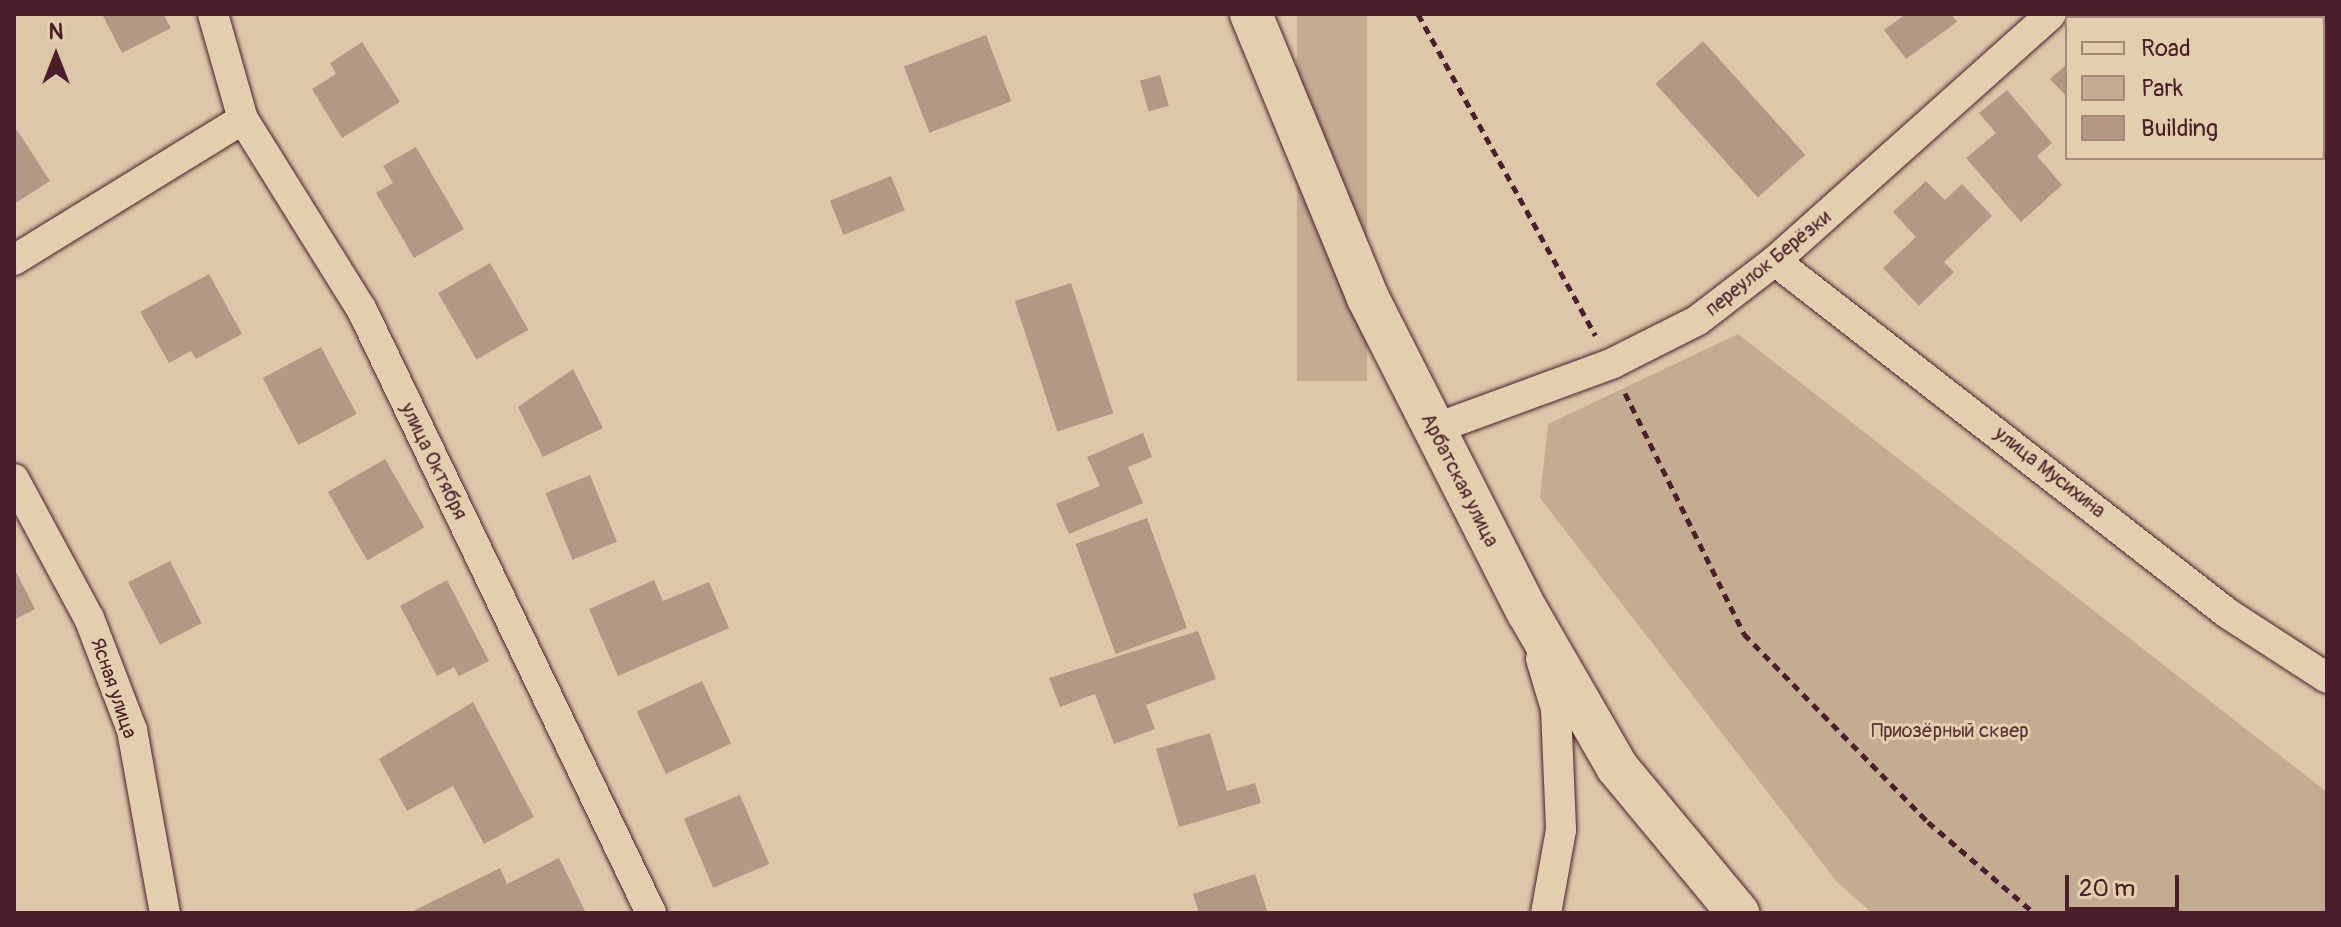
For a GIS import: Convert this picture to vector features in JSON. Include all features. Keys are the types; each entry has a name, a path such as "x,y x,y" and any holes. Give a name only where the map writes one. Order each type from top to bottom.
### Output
{"main road":[{"name":"Арбатская улица","path":"1251,14 1368,298 1527,611 1617,767 1733,912"}],"street":[{"name":"улица Октября","path":"213,14 243,119 362,310 651,913"},
{"name":"переулок Берёзки","path":"1434,429 1611,364 1698,320 1775,261 2051,14"},
{"path":"14,260 243,119"},
{"name":"улица Мусихина","path":"1775,261 2227,613 2327,678"},
{"name":"Ясная улица","path":"14,479 89,618 132,730 165,913"},
{"path":"1527,611 1556,709 1561,830 1546,913"}],"path":[{"path":"1418,14 1611,364 1744,634 1928,822 2034,913"}],"green space":[{"path":"1297,14 1367,14 1367,381 1297,381"},
{"name":"Приозёрный сквер","path":"1738,334 2327,792 2327,913 1872,913 1837,882 1540,498 1548,424"}],"building":[{"path":"102,14 163,14 171,28 122,53"},
{"path":"1906,14 1951,14 1957,22 1906,59 1884,30"},
{"path":"2125,14 2214,14 2214,16"},
{"path":"986,35 1011,101 929,133 904,67"},
{"path":"1703,41 1805,155 1758,198 1655,84"},
{"path":"362,42 400,102 342,138 312,89 336,74 330,63"},
{"path":"2065,66 2065,95 2050,79"},
{"path":"1160,75 1169,106 1149,112 1140,81"},
{"path":"2007,90 2052,143 2037,156 2062,185 2021,222 1966,158 1996,133 1979,113"},
{"path":"17,130 50,181 14,204 14,132"},
{"path":"416,147 464,229 414,258 376,193 393,183 383,166"},
{"path":"891,176 905,210 844,235 830,201"},
{"path":"1926,181 1945,200 1962,184 1992,216 1944,262 1954,272 1919,306 1883,268 1916,237 1893,212"},
{"path":"490,263 528,330 477,360 438,293"},
{"path":"209,274 242,334 196,359 191,351 169,363 140,312"},
{"path":"1071,283 1113,413 1057,432 1015,301"},
{"path":"321,347 357,414 298,445 263,378"},
{"path":"573,369 603,428 543,457 518,407"},
{"path":"1143,433 1152,457 1128,467 1143,503 1069,534 1056,504 1100,486 1087,457"},
{"path":"385,459 424,527 367,560 328,492"},
{"path":"590,475 617,542 572,560 545,493"},
{"path":"1147,518 1187,628 1116,654 1076,544"},
{"path":"170,561 202,623 160,645 128,582"},
{"path":"14,568 35,609 14,620"},
{"path":"447,580 489,661 459,676 454,667 437,676 400,606"},
{"path":"654,580 663,601 709,582 729,628 618,676 589,609"},
{"path":"1198,631 1216,679 1146,705 1155,729 1114,744 1095,694 1060,707 1049,678"},
{"path":"702,681 731,744 666,774 637,711"},
{"path":"473,702 534,817 484,844 453,786 407,811 379,759"},
{"path":"1210,733 1227,791 1255,783 1261,803 1179,827 1156,749"},
{"path":"740,795 769,864 713,888 684,819"},
{"path":"559,858 586,913 409,913 500,868 507,884"},
{"path":"1255,874 1268,913 1199,913 1193,894"}]}
